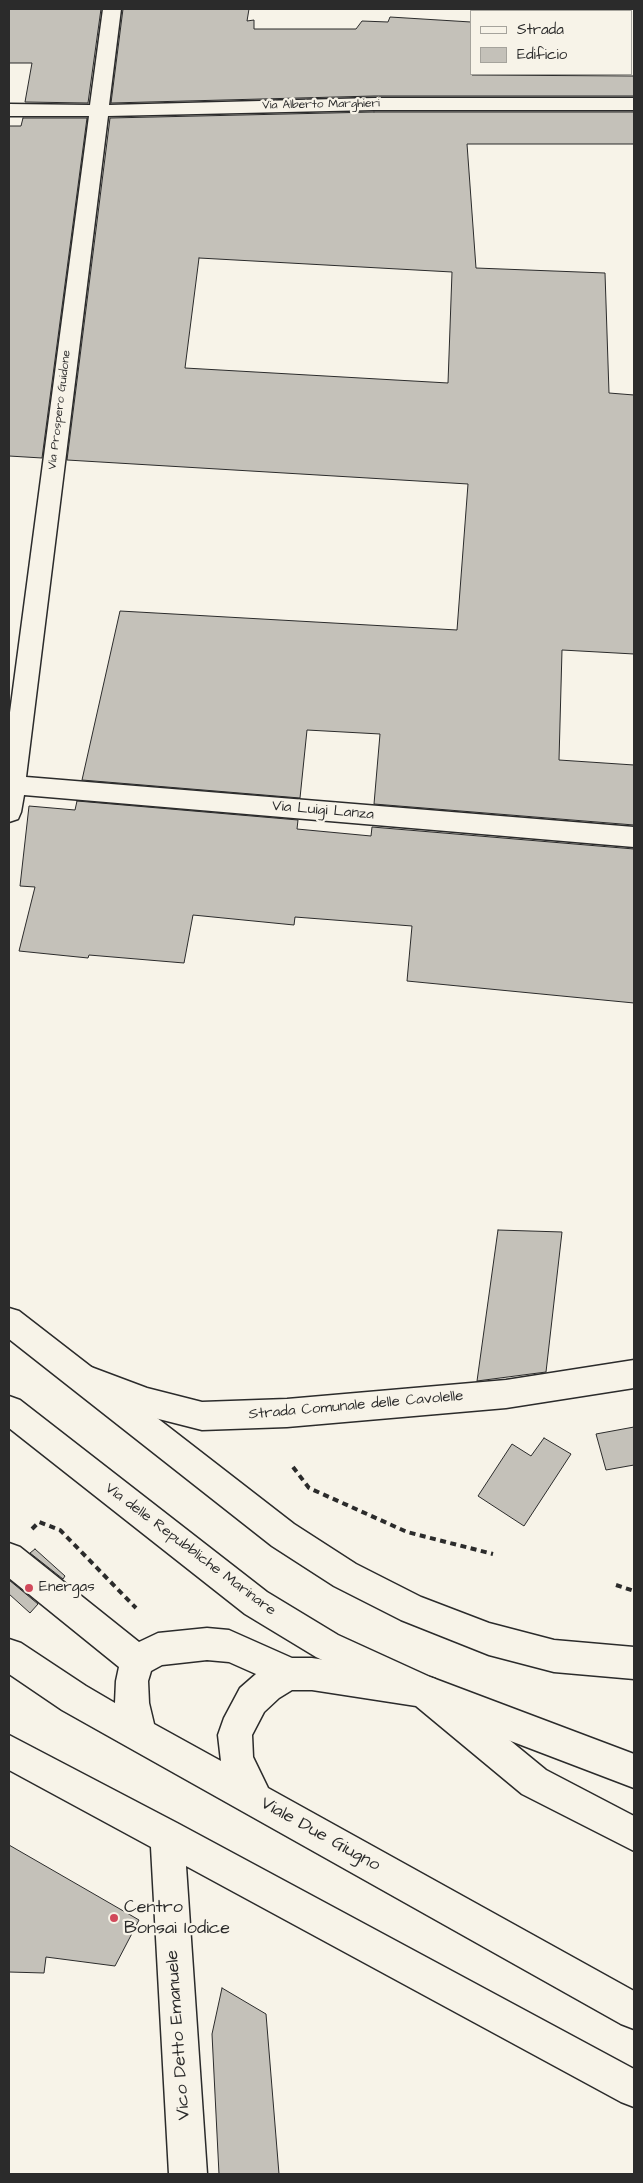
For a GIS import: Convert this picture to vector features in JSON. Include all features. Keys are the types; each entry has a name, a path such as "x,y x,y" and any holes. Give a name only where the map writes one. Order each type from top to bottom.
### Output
{"street":[{"name":"Via Prospero Guidone","path":"9,812 112,9"},
{"name":"Via Alberto Marghieri","path":"9,110 98,111 374,104 634,104"},
{"name":"Via Luigi Lanza","path":"12,785 634,837"},
{"path":"9,1321 283,1535 345,1575 412,1610 489,1639 554,1656 634,1663"},
{"name":"Strada Comunale delle Cavolelle","path":"82,1378 147,1402 202,1416 287,1413 506,1394 634,1374"},
{"name":"Via delle Repubbliche Marinare","path":"9,1410 256,1603 327,1646 423,1691 634,1771"},
{"path":"9,1558 137,1661"},
{"path":"140,1734 132,1702 132,1680 137,1661 158,1649 207,1644 229,1646 290,1674 312,1674 423,1691 534,1782 634,1834"},
{"name":"Viale Due Giugno","path":"9,1654 74,1698 634,2010"},
{"path":"258,1801 242,1776 236,1757 235,1735 241,1718 252,1700 267,1686 290,1674"},
{"path":"9,1752 634,2089"},
{"name":"Vico Detto Emanuele","path":"167,1836 188,2174"},
{"path":"584,1981 634,1993"}],"path":[{"path":"292,1467 309,1488 407,1532 493,1554"},
{"path":"27,1533 39,1522 60,1530 138,1610"},
{"path":"616,1585 634,1590"}],"building":[{"path":"9,9 101,9 88,103 25,102 32,63 9,63"},
{"path":"123,9 249,9 247,21 254,20 254,29 356,29 362,21 388,22 390,17 470,22 470,75 634,76 634,96 374,96 111,103"},
{"path":"374,112 634,112 634,144 467,144 476,268 605,273 609,393 634,395 634,654 562,650 559,760 634,765 634,825 374,804 380,734 307,730 300,798 82,780 120,611 457,630 468,484 67,460 110,118","holes":["199,258 452,272 448,383 185,368"]},
{"path":"23,118 87,118 42,458 9,456 9,126 21,126"},
{"path":"77,801 298,820 297,829 371,836 372,827 634,849 634,1003 407,981 412,926 295,917 294,925 193,915 184,963 89,955 88,958 19,951 35,887 20,886 29,806 75,810"},
{"path":"498,1230 562,1232 546,1372 477,1381"},
{"path":"634,1427 634,1465 606,1470 596,1434"},
{"path":"544,1438 571,1454 524,1526 478,1496 512,1444 531,1456"},
{"path":"35,1549 65,1576 63,1579 30,1553"},
{"path":"9,1580 38,1604 30,1613 9,1594"},
{"path":"9,1845 139,1920 115,1966 46,1957 44,1973 9,1972"},
{"path":"222,1988 266,2014 279,2174 219,2174 212,2034"}],"place":[{"name":"Energas","path":"29,1588"},
{"name":"Centro Bonsai Iodice","path":"114,1918"}]}
